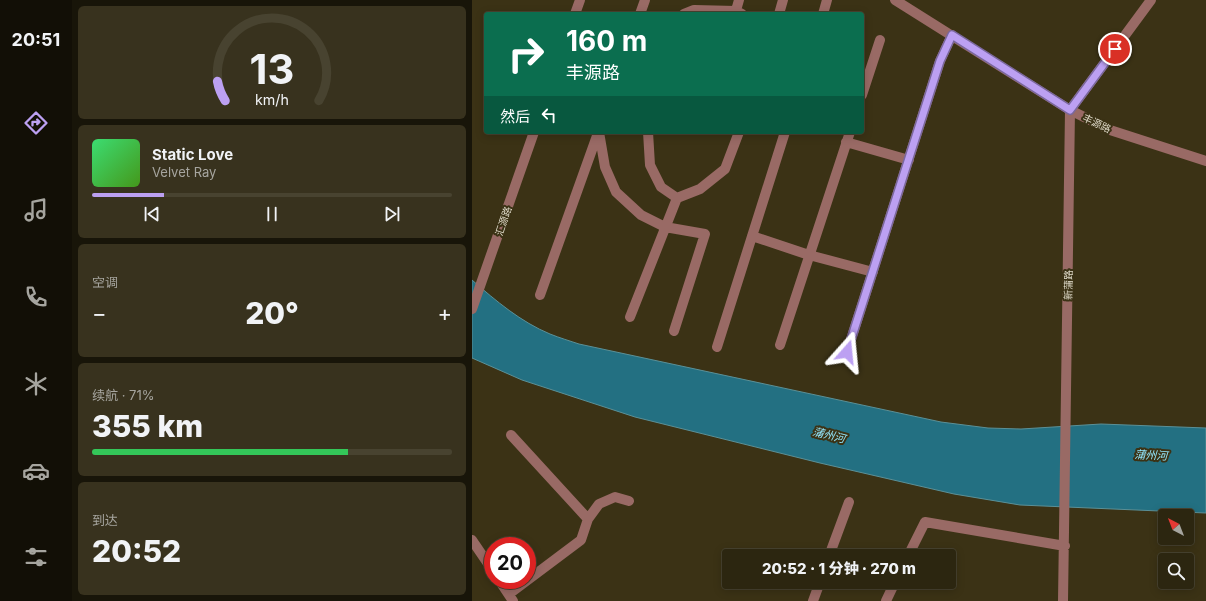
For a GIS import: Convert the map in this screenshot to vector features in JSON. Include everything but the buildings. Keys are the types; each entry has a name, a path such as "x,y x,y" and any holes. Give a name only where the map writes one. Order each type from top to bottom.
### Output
{"street":[{"path":"576,12 580,0"},
{"path":"641,12 646,0"},
{"path":"738,12 740,0"},
{"path":"780,12 783,0"},
{"path":"824,12 827,0"},
{"name":"丰源路","path":"895,0 1070,110 1110,130 1206,161"},
{"path":"1070,110 1151,0"},
{"path":"689,12 694,10 723,12"},
{"path":"847,352 940,61 952,35"},
{"path":"864,89 880,40"},
{"name":"新蒲路","path":"1065,599 1070,110"},
{"name":"汇源路","path":"472,309 533,134"},
{"path":"540,295 598,134"},
{"path":"599,134 605,167 616,192 641,215 665,227 705,234 674,331"},
{"path":"648,134 650,165 661,187 677,198"},
{"path":"630,317 677,198 700,189 724,169 738,134"},
{"path":"717,346 784,134"},
{"path":"780,344 847,135 909,160"},
{"path":"752,236 809,255 873,272"},
{"path":"511,435 588,519"},
{"path":"505,589 511,598 581,540 588,519 599,504 615,497 629,502"},
{"path":"832,549 849,502"},
{"path":"912,549 925,522 1065,546"},
{"path":"472,540 484,558"},
{"path":"813,601 817,589"},
{"path":"886,601 892,589"}],"water":[{"name":"蒲州河","path":"472,280 519,317 539,329 579,344 941,422 988,428 1021,429 1101,424 1206,428 1206,513 1194,512 1194,509 1158,509 1158,511 1020,505 954,494 820,463 635,417 522,380 472,358"}],"route":[{"path":"847,352 940,61 952,35 1070,110 1115,49"}]}
